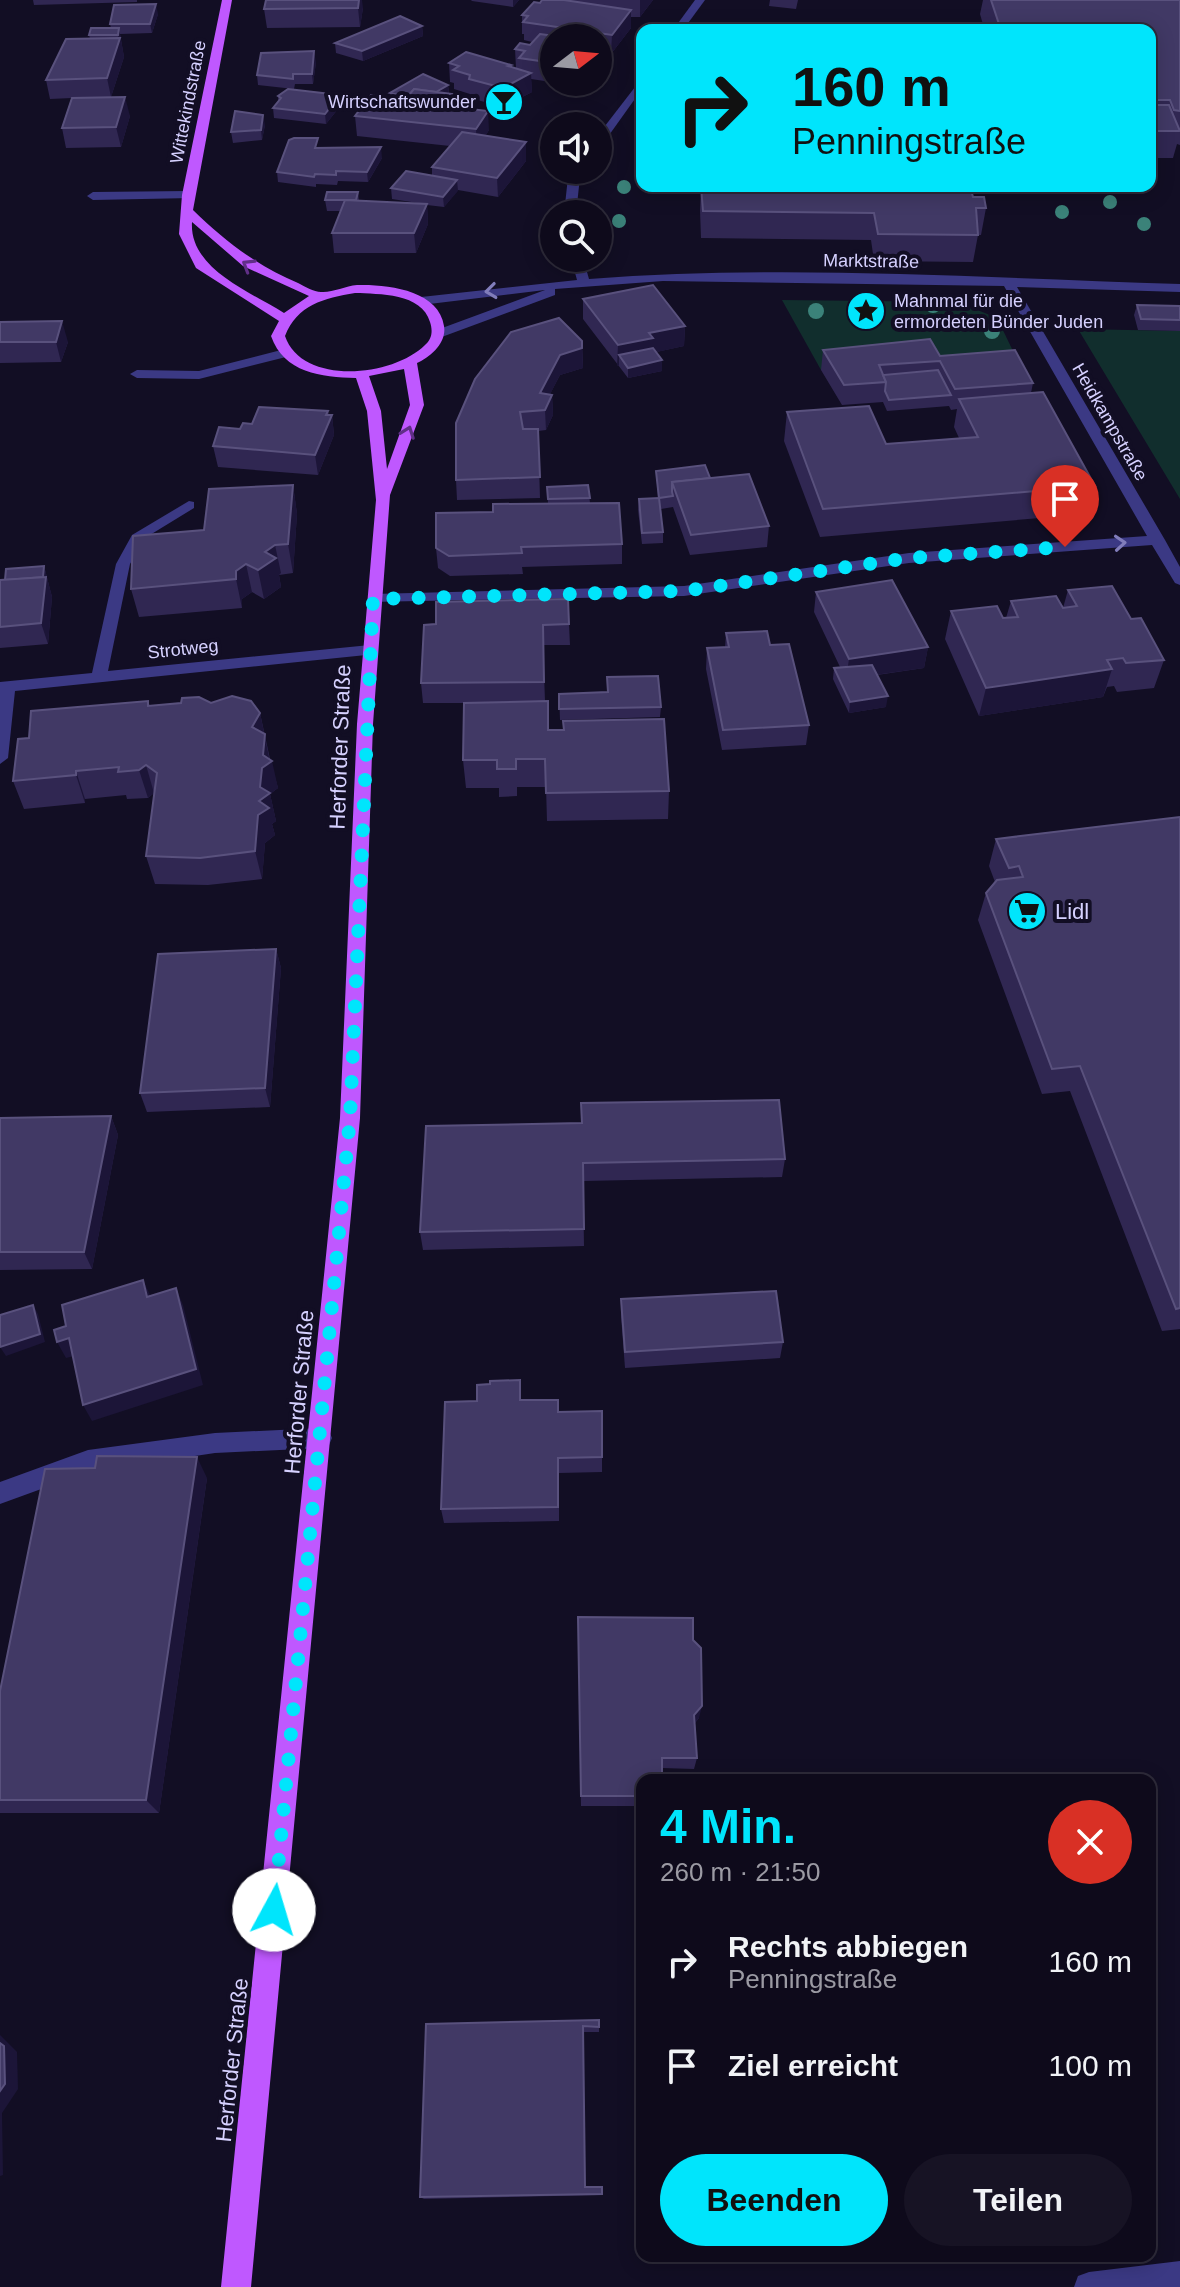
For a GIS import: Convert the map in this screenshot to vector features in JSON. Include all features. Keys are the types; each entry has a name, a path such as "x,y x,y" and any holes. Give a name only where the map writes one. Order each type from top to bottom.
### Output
{"main road":[{"name":"Wittekindstraße","path":"227,0 188,195 185,234 200,265 283,318"},
{"path":"188,212 231,255 258,272 319,296"},
{"path":"355,289 379,290 421,301 436,316 439,334 429,349 410,362 361,374 317,369 285,353 278,336 283,318 298,306 319,296 355,289"},
{"name":"Herforder Straße","path":"383,500 417,405 410,362"},
{"name":"Herforder Straße","path":"236,2287 350,1118 370,650 383,500 374,411 361,374"}],"street":[{"path":"682,24 700,0"},
{"path":"612,123 636,89"},
{"path":"93,196 188,195"},
{"path":"581,272 584,284"},
{"name":"Marktstraße","path":"421,301 507,289 663,277 1180,288"},
{"name":"Heidkampstraße","path":"1008,282 1180,580"},
{"name":"Marktstraße","path":"439,334 562,287"},
{"path":"137,374 199,375 285,353"},
{"path":"99,677 123,564 139,535 189,505"},
{"path":"373,599 684,591 909,558 1158,540"},
{"name":"Strotweg","path":"4,687 370,650"},
{"path":"0,758 4,687"},
{"path":"0,1493 88,1461 215,1443 321,1438"},
{"path":"1089,2287 1180,2276"}],"green space":[{"path":"782,300 958,302 997,318 1013,351 821,370"},
{"path":"1078,329 1180,331 1180,499"}],"building":[{"path":"266,0 359,0 358,8 264,9"},
{"path":"542,0 564,0 631,10 612,35 612,24 523,22 528,16 522,15 534,2 540,3"},
{"path":"991,0 1180,0 1180,111 1174,110 1170,100 1156,100 1156,24 999,24"},
{"path":"156,4 150,24 110,24 114,5"},
{"path":"400,16 422,26 362,51 335,43"},
{"path":"91,28 119,28 118,35 89,35"},
{"path":"540,34 540,61 519,58 525,51 515,49 520,43 530,45"},
{"path":"120,38 107,78 46,80 66,39"},
{"path":"314,51 312,74 293,74 293,79 257,75 261,53"},
{"path":"466,52 531,73 503,88 469,79 470,75 453,70 459,66 449,63"},
{"path":"423,74 448,85 436,92 414,89 409,95 390,93"},
{"path":"288,89 340,95 325,114 273,108 281,98 278,96"},
{"path":"414,89 452,94 444,106 488,111 476,129 355,116 371,95 395,98 398,94 409,95"},
{"path":"125,97 116,127 62,128 72,98"},
{"path":"1156,105 1169,105 1180,131 1156,131"},
{"path":"235,111 263,115 261,130 231,132"},
{"path":"462,132 526,142 497,178 432,167"},
{"path":"318,138 315,148 381,147 367,172 336,171 336,175 315,174 314,177 277,172 289,140"},
{"path":"406,171 457,180 443,197 391,188"},
{"path":"327,192 358,192 356,200 325,200"},
{"path":"701,192 972,192 973,197 984,197 986,208 976,208 978,235 878,234 874,213 703,211"},
{"path":"345,200 427,204 414,233 332,233"},
{"path":"653,285 685,326 649,333 653,338 618,345 583,299"},
{"path":"1137,305 1180,306 1180,320 1141,319"},
{"path":"559,318 582,341 582,348 560,355 540,393 552,395 545,410 520,412 523,429 538,429 540,477 456,480 456,423 475,379 511,332"},
{"path":"62,321 56,342 0,342 0,322"},
{"path":"930,339 940,356 1015,350 1033,383 955,389 940,361 879,365 886,382 844,385 823,350"},
{"path":"653,348 662,360 628,368 619,355"},
{"path":"938,370 951,395 889,400 883,375"},
{"path":"1043,392 1095,486 823,509 787,412 869,406 886,444 978,437 959,399"},
{"path":"259,407 328,411 326,415 332,415 315,455 213,446 219,427 240,429 243,423 252,424"},
{"path":"705,465 710,478 672,482 673,496 659,498 656,471"},
{"path":"749,474 769,526 691,535 672,482"},
{"path":"293,485 288,544 275,545 265,552 276,558 258,570 246,564 236,571 236,579 131,589 133,536 204,530 209,489"},
{"path":"588,485 590,498 548,499 547,487"},
{"path":"659,498 663,532 642,533 639,499"},
{"path":"619,503 622,544 521,547 522,553 449,556 436,548 436,513 493,512 493,504"},
{"path":"44,566 43,577 5,580 6,569"},
{"path":"46,577 41,623 0,627 0,580"},
{"path":"892,580 928,647 849,659 816,592"},
{"path":"1112,586 1131,619 1141,618 1164,660 1126,663 1123,658 1107,660 1112,669 986,688 951,611 997,606 1003,618 1018,617 1011,601 1056,596 1063,608 1077,606 1068,590"},
{"path":"568,599 569,624 543,625 544,682 421,683 424,625 436,624 436,602"},
{"path":"767,631 770,645 789,644 809,725 723,730 707,648 729,647 726,633"},
{"path":"872,665 888,696 850,702 834,668"},
{"path":"658,676 661,707 559,709 559,694 608,692 607,677"},
{"path":"232,696 251,701 260,713 252,727 265,734 263,755 272,761 262,768 260,787 270,793 259,801 269,808 258,815 255,851 200,858 146,856 157,773 146,765 139,770 118,772 119,767 13,781 18,739 29,738 31,711 148,701 148,706 181,703 182,698 199,697 211,703"},
{"path":"548,701 548,730 564,730 563,721 664,719 669,791 546,793 545,759 516,759 516,769 497,769 497,760 463,760 464,703"},
{"path":"1180,817 1180,1308 1176,1309 1080,1066 1052,1069 986,893 997,880 1023,877 1019,866 1009,868 996,839"},
{"path":"276,949 265,1088 140,1093 158,954"},
{"path":"779,1100 785,1159 583,1163 584,1229 420,1232 426,1126 582,1123 581,1103"},
{"path":"111,1116 84,1252 0,1252 0,1118"},
{"path":"143,1280 147,1297 176,1288 196,1369 83,1405 69,1338 57,1342 54,1330 66,1326 62,1305"},
{"path":"776,1291 783,1342 625,1352 621,1299"},
{"path":"33,1305 40,1334 0,1347 0,1315"},
{"path":"520,1380 520,1400 558,1400 558,1412 602,1411 602,1457 558,1458 558,1507 441,1509 445,1402 477,1401 477,1385 490,1384 490,1381"},
{"path":"97,1456 197,1457 146,1800 0,1800 0,1691 45,1469 95,1468"},
{"path":"578,1617 693,1618 693,1640 701,1648 702,1706 694,1715 697,1758 662,1758 662,1774 636,1774 636,1796 581,1796"},
{"path":"599,2020 599,2027 583,2026 585,2187 602,2187 602,2194 420,2197 426,2024"},
{"path":"0,2043 4,2046 5,2084 0,2091"}],"place":[{"name":"Wirtschaftswunder","path":"504,102"},
{"name":"Mahnmal für die ermordeten Bünder Juden","path":"866,311"},
{"name":"Lidl","path":"1027,911"}],"route":[{"path":"274,1910 350,1118 360,923 365,724 373,599 684,591 909,558 1065,547"}]}
